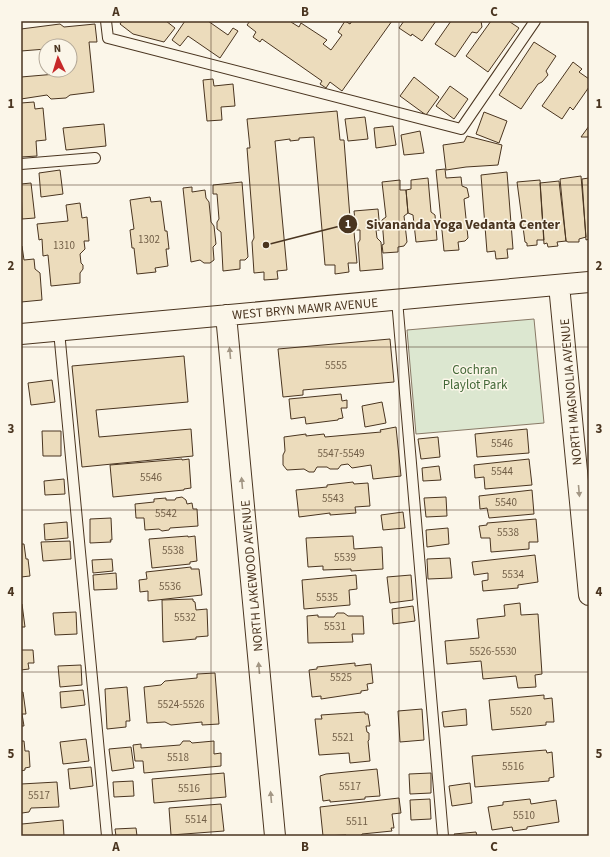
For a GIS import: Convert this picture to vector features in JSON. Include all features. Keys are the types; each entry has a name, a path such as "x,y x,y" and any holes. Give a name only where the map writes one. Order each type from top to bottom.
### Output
{"street":[{"name":"WEST BRYN MAWR AVENUE","path":"21,334 589,282"},
{"name":"NORTH MAGNOLIA AVENUE","path":"559,285 589,595"},
{"name":"NORTH LAKEWOOD AVENUE","path":"226,315 275,836"}],"lane":[{"path":"106,21 108,38 461,129 536,21"},
{"path":"21,164 95,158"},
{"path":"397,300 443,836"},
{"path":"59,331 107,836"}],"green space":[{"name":"Cochran Playlot Park","path":"534,319 544,423 416,434 407,330"}],"building":[{"path":"122,21 166,21 175,28 164,42 133,34 120,24"},
{"path":"185,21 208,21 228,35 233,28 238,31 220,58 188,36 180,46 172,40"},
{"path":"250,21 292,21 291,22 299,27 301,23 327,40 323,44 331,50 342,35 338,32 345,21 350,24 352,21 392,21 342,91 330,82 326,88 320,84 322,81 262,39 260,42 253,37 256,32 247,25"},
{"path":"404,21 436,21 422,41 399,28"},
{"path":"451,21 481,21 482,27 477,33 472,32 455,57 435,44"},
{"path":"491,21 511,21 510,22 519,28 488,72 466,56"},
{"path":"60,24 64,27 95,24 97,42 89,42 94,92 70,95 66,98 51,99 47,95 21,99 21,77 38,76 38,78 78,78 78,38 38,38 38,50 21,51 21,29"},
{"path":"534,42 556,56 546,71 548,75 538,84 521,109 499,95"},
{"path":"573,62 582,69 579,72 589,79 589,87 573,110 570,107 562,119 542,106"},
{"path":"414,77 439,97 426,115 400,96"},
{"path":"213,79 214,86 233,84 235,106 221,107 222,120 207,121 203,80"},
{"path":"450,86 468,99 454,119 436,106"},
{"path":"34,102 35,109 43,108 46,140 36,141 37,156 21,157 21,103"},
{"path":"337,111 340,140 344,140 351,231 354,232 357,263 348,263 349,272 335,274 335,265 325,265 314,137 299,138 299,140 290,141 290,139 275,141 287,270 277,271 278,279 264,280 264,272 254,273 252,242 254,238 247,148 250,148 247,119"},
{"path":"484,112 507,121 499,143 476,134"},
{"path":"365,117 368,139 348,141 345,119"},
{"path":"104,124 106,146 66,150 63,128"},
{"path":"393,126 396,145 376,148 374,128"},
{"path":"589,126 589,137 581,137"},
{"path":"420,131 424,153 404,155 401,135"},
{"path":"467,136 502,145 498,165 446,170 443,145 464,142"},
{"path":"445,169 446,178 461,177 462,186 467,188 469,197 464,199 468,238 465,241 458,242 459,250 444,251 436,170"},
{"path":"60,170 63,194 41,197 39,173"},
{"path":"507,172 513,249 507,249 508,258 496,259 495,251 487,252 481,175"},
{"path":"581,176 586,237 579,239 579,242 568,242 566,241 560,179"},
{"path":"428,178 431,212 435,215 437,240 416,242 413,215 408,213 406,190 411,189 411,180"},
{"path":"589,178 589,239 586,240 582,179"},
{"path":"400,180 400,190 406,190 408,213 404,216 407,242 404,246 398,247 398,252 383,253 382,245 384,244 382,220 386,217 382,182"},
{"path":"540,180 544,240 537,240 537,245 527,246 527,243 525,242 517,182"},
{"path":"559,181 566,241 557,242 558,246 548,247 547,243 544,244 540,183"},
{"path":"242,182 248,257 245,260 240,260 240,269 223,271 221,232 217,229 217,222 219,219 217,194 213,194 213,185"},
{"path":"31,183 35,218 22,219 21,184"},
{"path":"192,187 192,192 205,190 206,198 209,202 211,222 214,226 216,244 213,247 214,260 210,263 204,263 200,260 191,262 183,188"},
{"path":"150,197 151,202 161,201 169,249 166,249 168,266 155,268 156,272 137,274 130,230 134,229 130,200"},
{"path":"80,203 82,218 87,217 89,241 84,241 85,249 80,254 83,269 80,273 80,283 51,286 48,255 43,256 42,239 39,240 37,224 68,221 66,205"},
{"path":"378,209 380,230 376,230 377,238 381,242 383,269 360,271 358,243 360,240 360,230 356,230 354,211"},
{"path":"22,246 24,260 34,259 35,269 40,273 42,300 21,302"},
{"path":"390,339 394,382 303,390 303,395 283,397 278,349"},
{"path":"184,356 188,402 96,410 99,437 191,429 193,456 82,467 72,366"},
{"path":"52,380 55,402 31,405 28,383"},
{"path":"341,394 342,401 347,400 347,408 341,408 343,418 306,424 305,417 291,419 289,399"},
{"path":"382,402 386,423 365,427 362,406"},
{"path":"396,427 401,476 373,479 371,465 352,468 348,464 341,465 338,469 317,467 314,472 309,472 304,469 287,470 283,465 283,455 285,451 284,437 306,434 306,436 324,434 325,437 381,432 380,430"},
{"path":"527,429 529,453 477,457 475,434"},
{"path":"42,431 61,431 61,456 43,456"},
{"path":"438,437 440,457 421,459 418,439"},
{"path":"189,459 191,488 113,497 110,465"},
{"path":"529,459 532,485 485,489 484,477 475,478 474,465"},
{"path":"439,466 441,480 423,481 422,468"},
{"path":"64,479 65,494 45,495 44,481"},
{"path":"353,482 354,484 368,483 370,506 355,507 356,513 330,515 330,513 299,517 296,490 327,487 327,485"},
{"path":"532,490 534,514 489,518 487,508 480,509 479,496"},
{"path":"182,497 186,500 187,504 192,503 193,509 197,509 198,526 170,528 169,530 162,531 159,529 145,530 144,518 136,518 135,504 154,502 154,499 166,498 166,500 175,500 176,498"},
{"path":"446,497 447,516 426,517 424,498"},
{"path":"403,512 405,528 383,530 381,515"},
{"path":"111,518 111,542 90,543 90,519"},
{"path":"536,519 538,542 529,542 529,549 491,552 490,538 481,538 479,526 487,525 487,523"},
{"path":"67,522 68,538 45,540 44,524"},
{"path":"448,528 449,544 427,547 426,530"},
{"path":"195,536 197,561 190,562 190,564 152,568 149,539"},
{"path":"353,536 354,549 382,547 383,569 351,571 351,569 323,570 323,566 308,567 306,538"},
{"path":"70,541 71,559 43,561 41,542"},
{"path":"21,544 24,544 30,576 21,577"},
{"path":"535,555 538,582 518,585 518,588 483,591 482,581 488,580 488,573 474,575 472,562"},
{"path":"450,558 452,578 428,579 427,559"},
{"path":"112,559 113,571 93,573 92,560"},
{"path":"191,567 191,569 199,569 202,595 148,601 148,591 140,592 139,580 147,579 146,572"},
{"path":"116,573 117,589 94,590 93,575"},
{"path":"356,575 357,589 349,590 350,605 304,609 302,580"},
{"path":"411,575 413,600 390,603 387,577"},
{"path":"193,599 196,610 207,609 208,636 196,637 196,639 163,642 162,600"},
{"path":"520,603 521,615 538,614 542,674 535,675 536,687 518,688 516,676 483,679 481,661 447,664 445,641 479,638 477,619 505,616 504,605"},
{"path":"22,604 25,627 21,627"},
{"path":"413,606 415,621 393,624 392,609"},
{"path":"76,612 77,634 55,635 53,613"},
{"path":"337,613 344,613 348,616 363,616 364,634 352,634 353,642 308,643 307,616 318,615 318,617 334,617"},
{"path":"21,650 33,650 34,663 28,663 29,669 21,670"},
{"path":"355,663 355,666 371,664 373,683 367,684 368,690 361,691 361,693 321,699 321,696 312,697 309,670 317,669 317,667"},
{"path":"81,665 82,685 60,687 58,666"},
{"path":"215,673 219,724 202,725 202,722 171,725 165,722 147,723 144,687 161,685 165,681 197,678 197,674"},
{"path":"127,687 130,721 126,721 126,727 107,729 105,689"},
{"path":"83,690 85,705 61,708 60,692"},
{"path":"21,692 23,692 26,714 22,714 24,726 21,726"},
{"path":"544,695 544,699 552,698 554,722 546,722 546,725 492,730 489,700"},
{"path":"422,709 424,740 400,742 398,711"},
{"path":"466,709 467,725 444,727 442,712"},
{"path":"365,712 365,714 368,714 370,726 366,726 367,732 369,733 368,741 370,761 350,763 349,753 319,755 315,719 322,719 321,715"},
{"path":"86,739 89,761 63,764 60,742"},
{"path":"21,741 24,741 25,751 29,751 30,767 21,771"},
{"path":"183,741 190,741 192,743 214,741 214,754 221,753 221,766 144,773 143,761 135,761 133,745 141,744 141,748 180,745"},
{"path":"131,747 134,768 112,771 109,749"},
{"path":"546,750 547,753 552,752 554,777 549,778 549,781 475,787 472,756"},
{"path":"91,767 93,786 70,789 68,769"},
{"path":"377,769 380,796 365,797 365,799 330,802 330,800 323,801 320,776 326,774"},
{"path":"224,773 226,797 154,803 152,779"},
{"path":"431,773 431,793 410,794 409,774"},
{"path":"133,781 134,796 114,797 113,782"},
{"path":"57,782 59,807 31,808 29,812 21,812 21,784"},
{"path":"470,783 472,803 452,806 449,786"},
{"path":"399,798 401,813 392,814 394,828 391,828 392,831 362,834 361,836 323,836 320,807"},
{"path":"430,799 431,819 411,820 410,800"},
{"path":"530,799 531,804 556,800 559,822 527,827 527,829 513,831 512,827 492,830 488,807 503,805 503,802"},
{"path":"221,804 224,831 171,835 169,808"},
{"path":"63,820 64,836 21,836 21,822 22,824"},
{"path":"136,828 137,836 116,836 115,829"},
{"path":"476,832 477,836 455,836 454,834"}],"place":[{"name":"Sivananda Yoga Vedanta Center","path":"266,245"}]}
